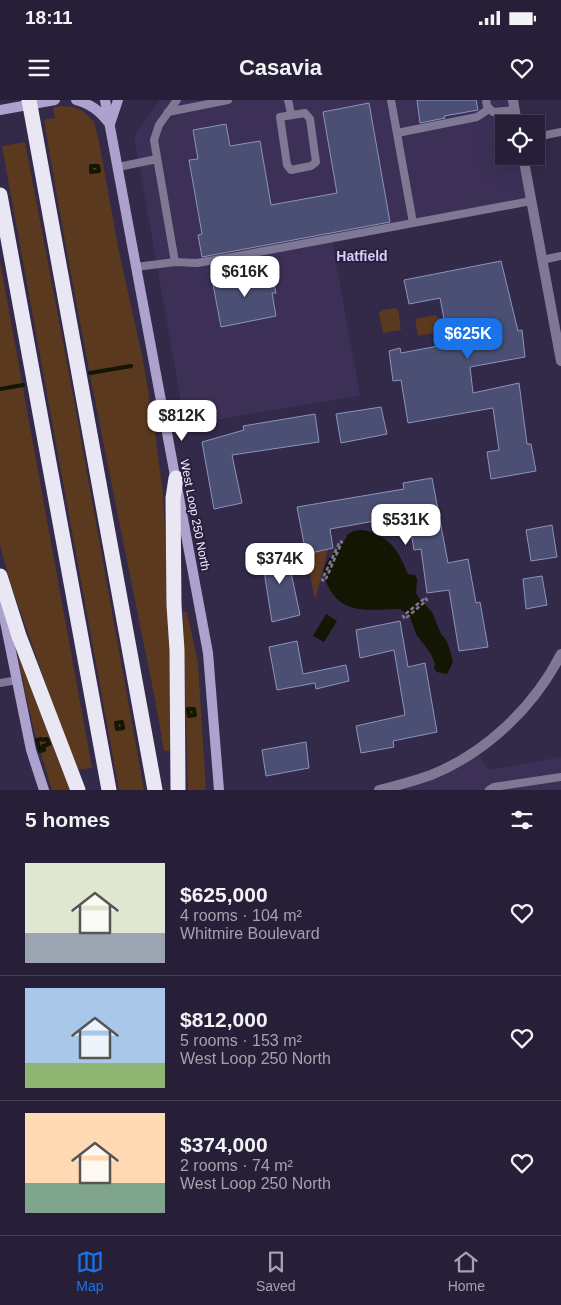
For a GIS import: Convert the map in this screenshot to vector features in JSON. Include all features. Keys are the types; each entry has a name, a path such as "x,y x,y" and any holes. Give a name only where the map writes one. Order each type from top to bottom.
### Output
{"highway":[{"path":"29,100 155,790"},
{"path":"0,195 109,790"},
{"path":"176,478 173,498 178,790"},
{"path":"0,576 19,636 78,790"}],"main road":[{"path":"0,110 54,100"},
{"path":"76,100 87,103 97,110 110,125"},
{"name":"West Loop 250 North","path":"105,100 208,653 219,790"},
{"path":"110,125 118,100"},
{"path":"0,597 31,750 44,790"}],"street":[{"path":"525,165 561,361"},
{"path":"379,790 432,774 487,743 523,710 546,681 561,654"}],"lane":[{"path":"175,262 154,140 156,132 177,100"},
{"path":"168,112 228,100"},
{"path":"288,100 291,114"},
{"path":"391,100 413,224"},
{"path":"486,100 489,109"},
{"path":"396,133 476,116 489,109 497,112 514,105"},
{"path":"305,113 310,119 317,159 314,165 294,170 289,168 280,120 280,118 291,114 305,113"},
{"path":"545,135 561,132"},
{"path":"118,167 157,159"},
{"path":"136,267 175,262 197,263 531,201"},
{"path":"542,260 561,256"},
{"path":"0,683 17,680"},
{"path":"492,788 561,777"}],"path":[{"path":"340,541 342,542 325,581 322,580 340,541"},
{"path":"425,598 427,600 420,606 405,619 403,616 425,598"}],"shaded area":[{"path":"160,100 511,100 514,115 495,115 495,165 524,165 530,199 331,234 360,396 185,425 134,136"},
{"path":"61,106 73,107 83,111 94,122 119,252 143,360 163,494 173,751 164,751 56,193 44,120 55,118 53,108"},
{"path":"25,142 74,400 144,790 119,790 116,774 2,146"},
{"path":"0,261 92,768 76,770 10,582 0,545"},
{"path":"395,308 398,310 401,330 383,333 379,313 382,310"},
{"path":"435,315 440,319 442,331 418,336 415,319"},
{"path":"363,530 380,536 392,545 401,558 408,574 415,575 417,579 416,593 432,612 450,650 453,662 447,674 437,672 434,668 435,664 431,654 416,634 410,617 400,609 358,609 341,602 333,595 324,575 327,561 343,543 348,534"},
{"path":"328,549 315,600 306,554"},
{"path":"183,612 187,612 198,663 206,790 188,790"},
{"path":"326,614 337,621 324,642 313,636"},
{"path":"22,657 70,790 52,790 34,731 18,658"},
{"path":"477,749 488,770 561,757 561,790 377,790 395,786"}],"building":[{"path":"417,100 476,100 478,110 444,116 445,118 420,123"},
{"path":"369,103 390,222 202,257 198,235 202,234 189,160 198,159 193,130 226,124 230,146 260,141 271,205 337,193 323,112"},
{"path":"501,261 518,331 522,330 525,357 470,367 473,393 519,383 527,444 531,444 536,471 491,479 487,452 499,450 493,408 408,423 401,380 393,381 389,351 400,348 401,353 449,344 440,298 409,304 404,280"},
{"path":"271,270 276,293 272,293 276,316 221,327 212,279 237,274 237,277"},
{"path":"381,407 387,434 341,443 336,414"},
{"path":"315,414 319,442 232,455 242,503 214,509 202,442 244,430 243,426"},
{"path":"432,478 448,563 468,559 476,603 480,602 488,647 459,651 449,590 427,593 421,549 414,550 408,515 330,529 333,548 306,554 297,507 404,489 403,483"},
{"path":"552,525 557,557 531,561 526,530"},
{"path":"286,549 300,615 272,622 261,552"},
{"path":"542,576 547,605 526,609 523,579"},
{"path":"400,621 408,667 425,663 437,732 393,741 394,747 361,753 356,726 405,715 394,650 360,658 356,630"},
{"path":"297,641 303,674 346,665 349,681 316,689 315,683 277,690 269,647"},
{"path":"306,742 309,768 266,776 262,750"}],"waterway":[{"path":"91,166 98,166 99,171 91,172 91,166"},
{"path":"90,373 131,366"},
{"path":"0,389 23,385"},
{"path":"188,709 194,709 195,715 189,716 188,709"},
{"path":"122,722 123,728 117,729 116,723 122,722"},
{"path":"41,739 47,739 49,744 43,746 44,750 40,751 37,740 41,739"}],"district":[{"name":"Hatfield","path":"362,256"}]}
